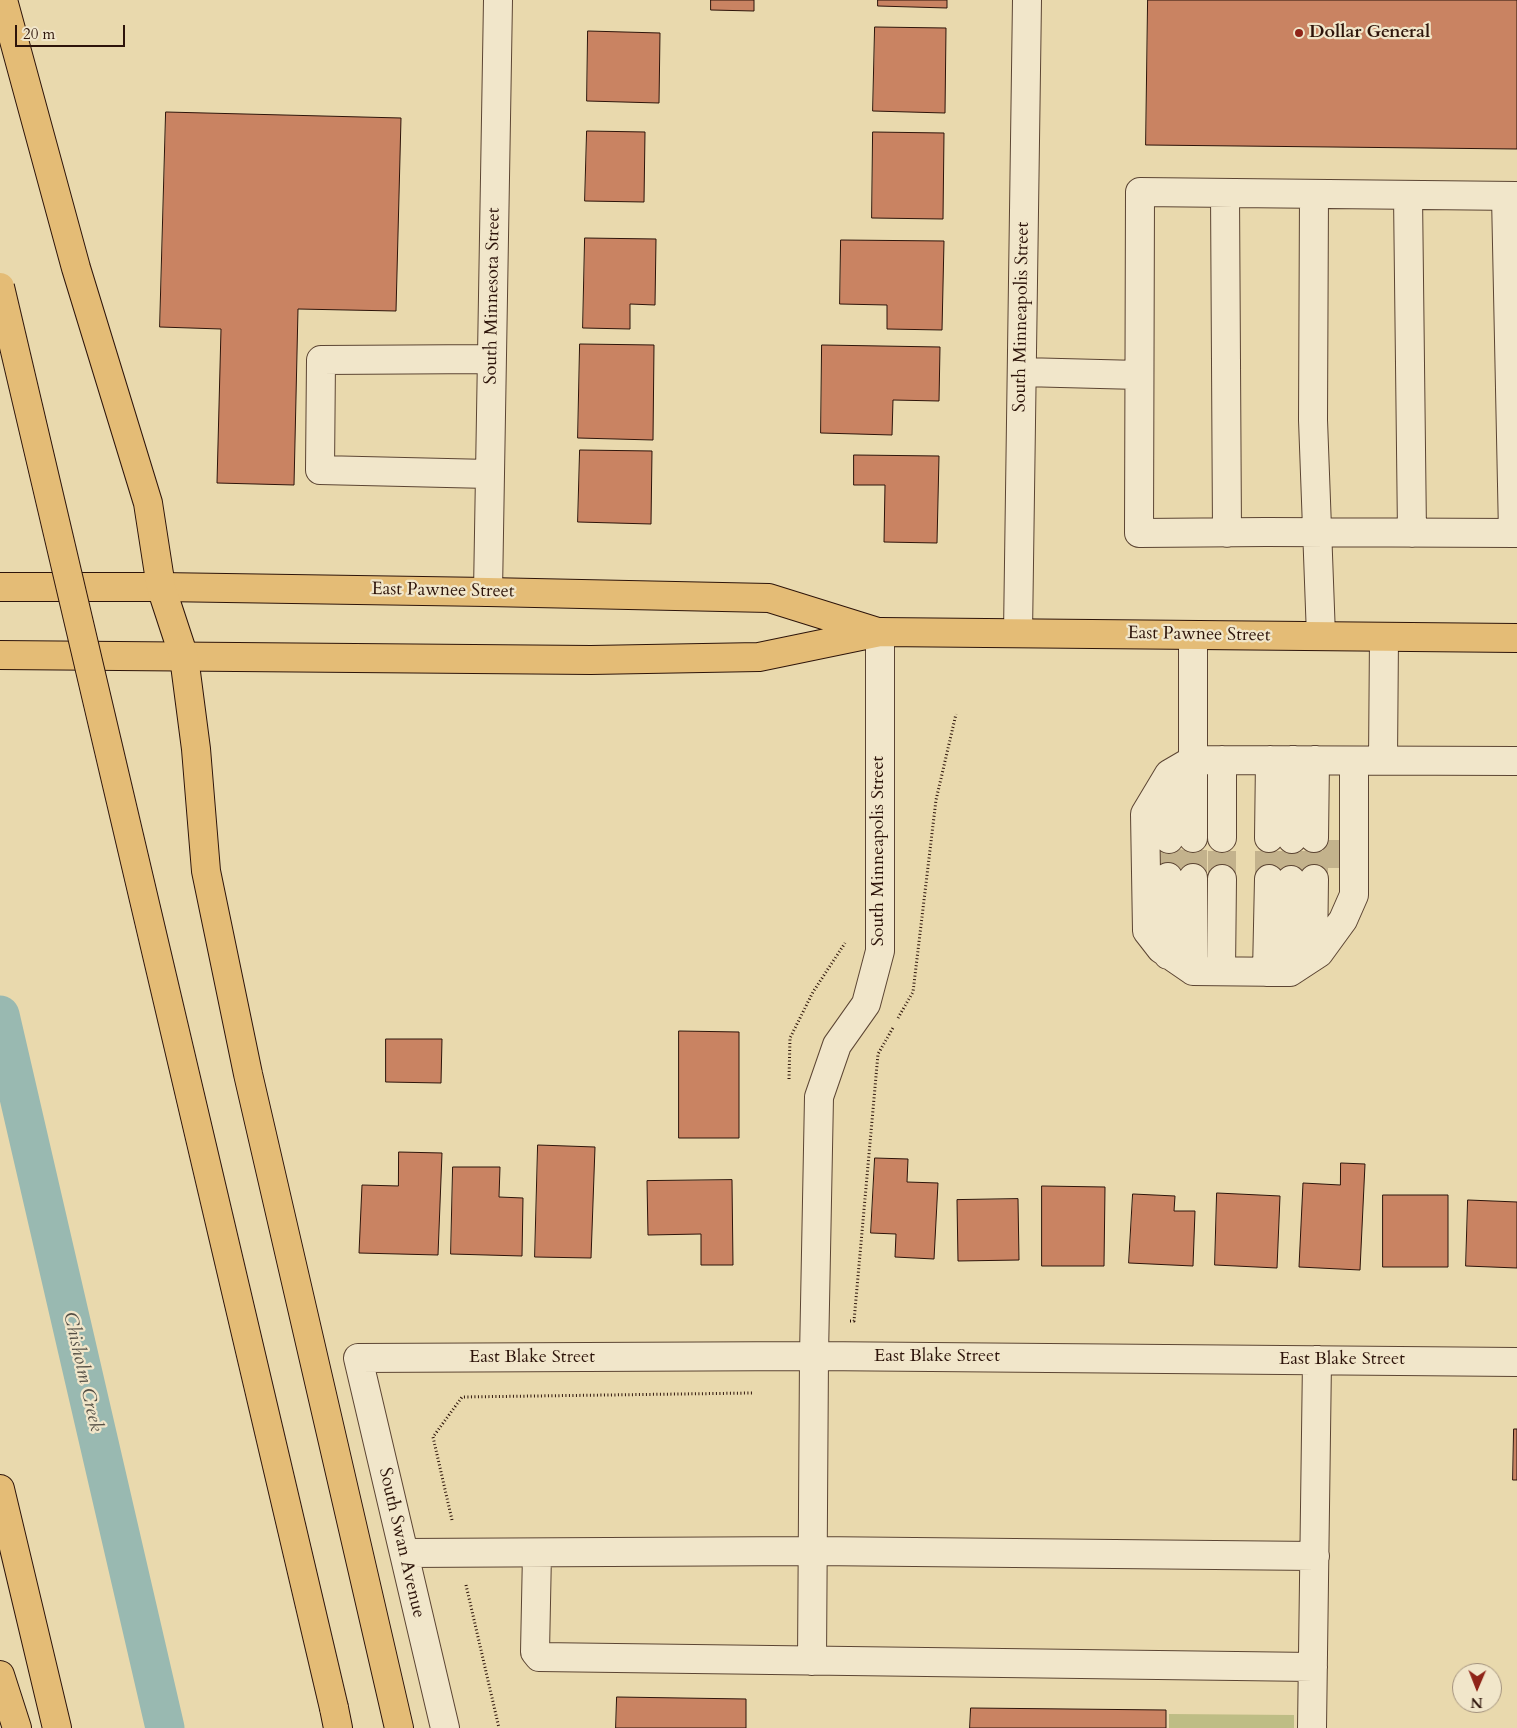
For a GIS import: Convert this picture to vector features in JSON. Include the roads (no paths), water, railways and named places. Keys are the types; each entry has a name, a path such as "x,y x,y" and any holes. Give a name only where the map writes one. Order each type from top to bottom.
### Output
{"main road":[{"path":"3,0 76,268 148,503 161,587 184,656 196,749 208,880 248,1074 399,1728"},
{"path":"0,287 336,1718"},
{"name":"East Pawnee Street","path":"0,587 161,587 769,598 880,632"},
{"name":"East Pawnee Street","path":"0,655 591,660 759,658 880,632 1517,638"},
{"path":"0,1489 57,1728"},
{"path":"0,1675 17,1728"}],"street":[{"name":"South Minnesota Street","path":"488,592 498,0"},
{"name":"South Minneapolis Street","path":"1018,633 1026,0"},
{"path":"1140,192 1314,194 1512,196 1515,533 1227,532 1139,534 1140,192"},
{"path":"1225,193 1227,532"},
{"path":"1314,194 1314,420 1321,636"},
{"path":"1408,195 1412,533"},
{"path":"490,474 320,470 321,360 492,359"},
{"path":"1022,372 1139,375"},
{"name":"South Minneapolis Street","path":"812,1661 814,1356 819,1097 837,1044 866,1004 880,951 880,632"},
{"path":"1169,774 1181,838 1194,760 1193,635"},
{"path":"1383,760 1384,637"},
{"path":"1314,760 1354,895 1343,920 1319,953 1279,972 1193,971 1161,950 1147,931 1146,814 1169,774 1194,760 1222,760 1314,760 1383,760 1517,761"},
{"path":"1222,760 1222,838"},
{"path":"1314,760 1303,839 1314,760"},
{"path":"1168,955 1180,878 1193,971"},
{"path":"1221,971 1222,878"},
{"path":"1303,880 1337,929"},
{"path":"1303,880 1313,956"},
{"path":"1279,972 1303,880"},
{"name":"East Blake Street","path":"358,1358 814,1356 1517,1362"},
{"name":"South Swan Avenue","path":"358,1358 445,1728"},
{"path":"1312,1728 1317,1360"},
{"path":"404,1553 814,1551 1315,1556"},
{"path":"537,1553 535,1652 539,1657 1313,1667"}],"waterway":[{"name":"Chisholm Creek","path":"0,1015 165,1728"}],"tunnel":[{"path":"1193,838 1193,878"},
{"path":"1222,838 1222,879"},
{"path":"1269,838 1269,879"},
{"path":"1314,838 1314,879"},
{"path":"1168,877 1169,839"},
{"path":"1291,880 1292,839"},
{"path":"1337,840 1337,881"}],"place":[{"name":"Dollar General","path":"1299,33"}]}
